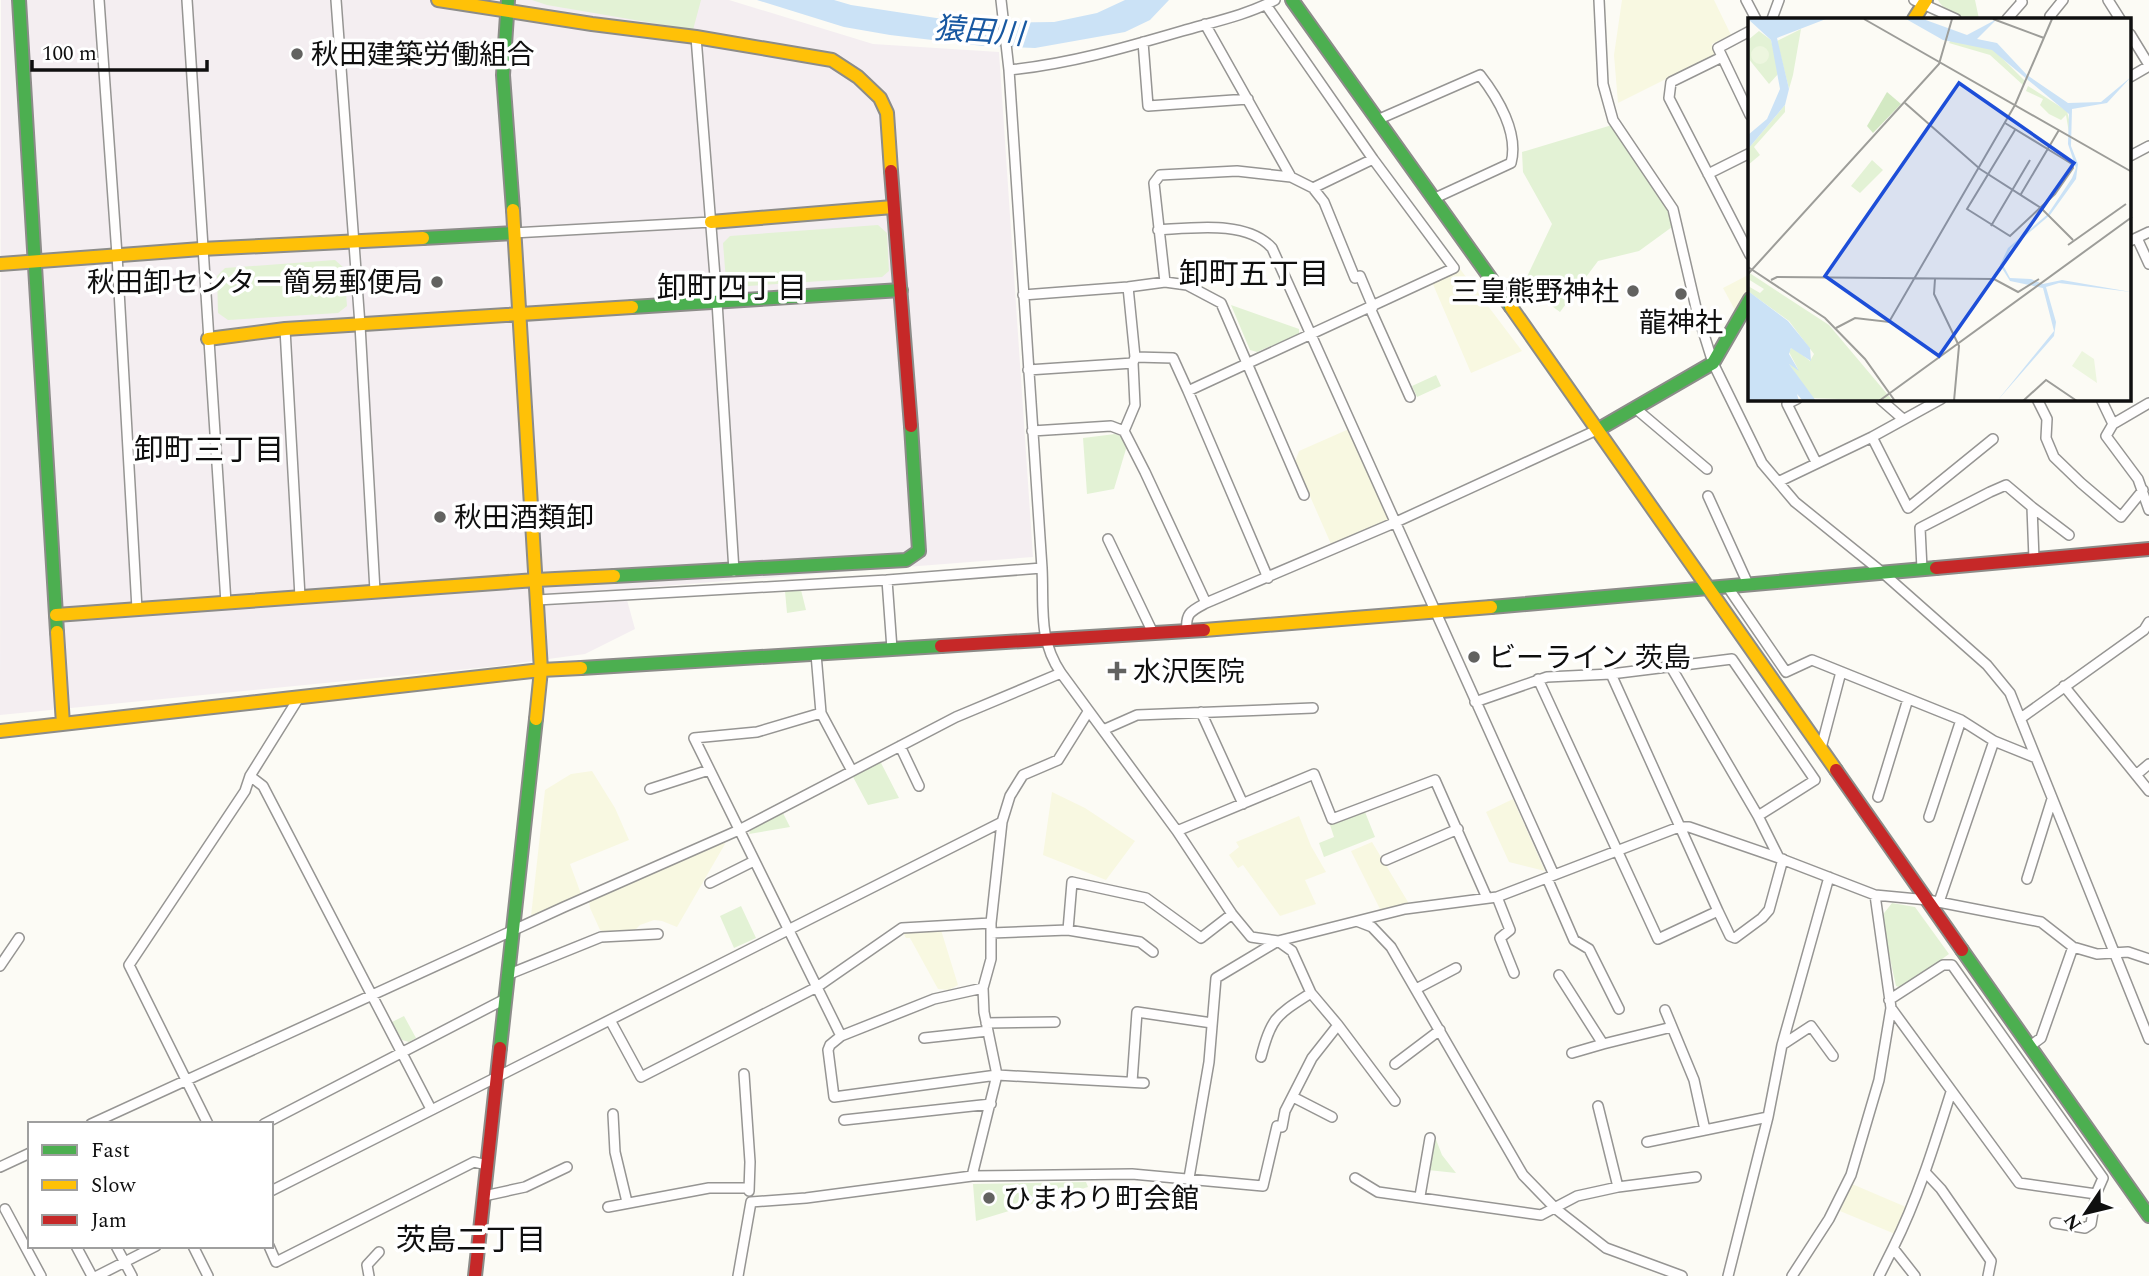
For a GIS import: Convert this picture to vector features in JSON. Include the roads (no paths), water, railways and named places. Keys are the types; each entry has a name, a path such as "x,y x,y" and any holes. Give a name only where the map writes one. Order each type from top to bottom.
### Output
{"street":[{"path":"19,0 63,724"},
{"path":"99,0 137,609"},
{"path":"187,0 201,249 226,603"},
{"path":"336,0 360,325 375,591"},
{"path":"56,615 536,580 734,572 906,560 919,551 887,113 880,99 858,77 832,60 507,6 438,0"},
{"path":"1292,0 1599,429 1707,588 1821,748 1934,901 2030,1046 2149,1216"},
{"path":"1599,0 1603,84 1613,120 1673,209 1697,312 1713,363 1762,463 1795,502 1883,573 1987,665 2010,693 2149,1039"},
{"path":"1746,0 1755,18"},
{"path":"1772,18 1779,0"},
{"path":"2008,18 2021,0"},
{"path":"2051,18 2049,16 2063,0"},
{"path":"2108,0 2119,18"},
{"path":"1914,18 1921,1 1954,18"},
{"path":"1009,70 1050,66 1094,57 1270,2 1373,159 1454,268 1188,391"},
{"path":"1002,5 1009,70 1042,568 1044,640 1051,659 1177,831 1232,915 1251,937 1278,941 1292,951 1311,993 1395,1101"},
{"path":"475,1276 499,1076 507,975 541,670 503,75 507,6"},
{"path":"1205,24 1291,177"},
{"path":"1748,32 1718,48 1748,111"},
{"path":"696,37 717,302 734,572"},
{"path":"2132,37 2149,66 2132,76"},
{"path":"1143,42 1148,106 1248,99"},
{"path":"1722,57 1671,82 1669,97 1748,251"},
{"path":"1377,120 1480,75 1491,89 1511,134 1515,149 1511,163 1433,199"},
{"path":"2132,155 2149,146"},
{"path":"1708,174 1748,154"},
{"path":"1313,188 1373,159"},
{"path":"1164,282 1154,183 1160,175 1237,171 1291,177 1313,188 1324,202 1354,278 1360,275 1410,397"},
{"path":"0,264 201,249 711,222 893,207"},
{"path":"1158,230 1223,227 1265,240 1272,248 1475,702 1574,940 1589,949 1619,1009"},
{"path":"2149,232 2133,240 2149,264"},
{"path":"1023,295 1164,282 1187,285 1221,303 1304,495"},
{"path":"1124,431 1135,405 1128,287"},
{"path":"208,338 285,329 901,290"},
{"path":"1187,631 1188,612 1394,523 1599,429 1713,363 1748,302"},
{"path":"285,329 300,597"},
{"path":"1028,370 1173,358 1268,578"},
{"path":"1793,401 1787,404 1816,462"},
{"path":"1882,401 1903,419"},
{"path":"1778,482 1872,437 1934,401"},
{"path":"2038,401 2048,419 2046,438 2054,457 2121,517 2143,490"},
{"path":"2102,401 2113,424"},
{"path":"2149,404 2113,424 2106,436 2138,479 2149,510"},
{"path":"1635,408 1707,469"},
{"path":"1032,431 1111,426 1124,431 1146,472 1206,603"},
{"path":"1872,437 1908,508 1993,439"},
{"path":"1922,569 1920,528 2006,485 2070,535"},
{"path":"1708,496 1748,584"},
{"path":"2032,507 2034,559"},
{"path":"1108,539 1153,633"},
{"path":"0,731 541,670 1187,631 1434,613 2149,549"},
{"path":"537,600 887,580 1042,568"},
{"path":"887,580 892,649"},
{"path":"1727,586 1786,672 1812,660 1961,720 1994,741 2036,758"},
{"path":"2021,718 2144,630 2149,622"},
{"path":"816,654 821,713 852,771"},
{"path":"1475,702 1547,677 1612,674 1732,659 1815,780 1758,816"},
{"path":"1612,674 1718,911 1730,936 1735,938 1769,910 1781,858 1671,667"},
{"path":"1821,748 1841,672"},
{"path":"95,1122 738,830 956,717 1061,673"},
{"path":"1538,680 1658,939 1718,911"},
{"path":"2064,686 2149,791"},
{"path":"207,1122 129,965 245,791 250,776 298,699"},
{"path":"1878,797 1908,699"},
{"path":"1103,730 1137,715 1313,708"},
{"path":"972,1176 997,1075 984,1012 983,988 991,959 991,928 1002,822 1010,796 1023,775 1058,761 1088,712"},
{"path":"1201,712 1243,804"},
{"path":"821,713 757,732 694,738 841,1036"},
{"path":"1929,817 1961,720"},
{"path":"1934,901 1994,741"},
{"path":"900,746 919,786"},
{"path":"2136,775 2149,764"},
{"path":"650,789 709,770"},
{"path":"1177,831 1314,774 1332,819 1435,780 1510,930 1500,938 1514,973"},
{"path":"250,776 263,786 431,1109"},
{"path":"2027,879 2052,799"},
{"path":"273,1190 1002,822"},
{"path":"1189,1178 1209,1062 1216,978 1278,941 1405,909 1492,897 1679,827 1689,827 1781,858 1875,895 1934,901 2040,922 2073,947 2097,954 2128,952 2149,959"},
{"path":"1386,860 1458,829"},
{"path":"710,883 754,860"},
{"path":"1728,1276 1768,1117 1782,1045 1829,877"},
{"path":"1068,930 1072,882 1146,898 1200,938 1232,915"},
{"path":"1792,1276 1829,1219 1851,1175 1880,1080 1890,1004 1875,895"},
{"path":"1359,922 1372,927 1383,936 1523,1175 1556,1209 1606,1248 1682,1276"},
{"path":"610,1020 641,1077 817,987 902,928 1068,930 1140,942 1153,951"},
{"path":"507,975 601,937 658,934"},
{"path":"0,966 19,938"},
{"path":"2030,1046 2041,1038 2073,947"},
{"path":"1890,1004 1943,965 1952,965 2102,1178 2096,1194 2091,1224 2085,1228 2056,1223"},
{"path":"1416,989 1456,968"},
{"path":"1559,975 1603,1044"},
{"path":"983,988 934,999 841,1036 828,1050 834,1097 997,1075 1144,1083"},
{"path":"1261,1057 1266,1037 1279,1014 1311,993"},
{"path":"268,1122 505,999"},
{"path":"1890,1004 2019,1183 2096,1194"},
{"path":"1665,1010 1694,1080 1705,1130"},
{"path":"1132,1082 1137,1012 1212,1023"},
{"path":"923,1038 987,1027 1055,1021"},
{"path":"751,1202 806,1198 972,1176 1132,1174 1263,1186 1277,1126 1282,1127 1285,1111 1312,1058 1338,1025"},
{"path":"1782,1045 1811,1026 1833,1056"},
{"path":"1572,1053 1672,1027"},
{"path":"1395,1064 1440,1030"},
{"path":"738,1276 751,1202 744,1074"},
{"path":"1879,1276 1910,1216 1951,1092"},
{"path":"1293,1097 1332,1117"},
{"path":"844,1120 990,1104"},
{"path":"1598,1106 1618,1187"},
{"path":"613,1114 615,1152 627,1202"},
{"path":"1647,1142 1768,1117"},
{"path":"1420,1196 1430,1138"},
{"path":"0,1167 28,1154"},
{"path":"270,1248 276,1262 474,1162 487,1165"},
{"path":"484,1196 526,1187 567,1167"},
{"path":"1926,1173 1941,1189 1991,1261 1989,1276"},
{"path":"1355,1178 1378,1192 1541,1215 1577,1196 1618,1187 1696,1177"},
{"path":"608,1207 709,1188 749,1188"},
{"path":"5,1209 41,1276"},
{"path":"77,1248 92,1276"},
{"path":"117,1248 132,1276"},
{"path":"97,1276 152,1248"},
{"path":"194,1248 208,1276"},
{"path":"1893,1248 1915,1276"},
{"path":"369,1276 367,1265 379,1252"}],"water":[{"name":"猿田川","path":"757,0 834,0 969,23 1054,22 1097,13 1125,0 1169,0 1150,20 1125,32 1035,48 983,46 890,35 844,27"}],"place":[{"name":"秋田建築労働組合","path":"297,54"},
{"name":"秋田卸センター簡易郵便局","path":"437,282"},
{"name":"三皇熊野神社","path":"1633,291"},
{"name":"龍神社","path":"1681,294"},
{"name":"秋田酒類卸","path":"440,517"},
{"name":"ビーライン 茨島","path":"1474,657"},
{"name":"水沢医院","path":"1117,671"},
{"name":"ひまわり町会館","path":"989,1198"}],"district":[{"name":"卸町五丁目","path":"1254,274"},
{"name":"卸町四丁目","path":"732,288"},
{"name":"卸町三丁目","path":"209,450"},
{"name":"茨島二丁目","path":"471,1240"}]}
